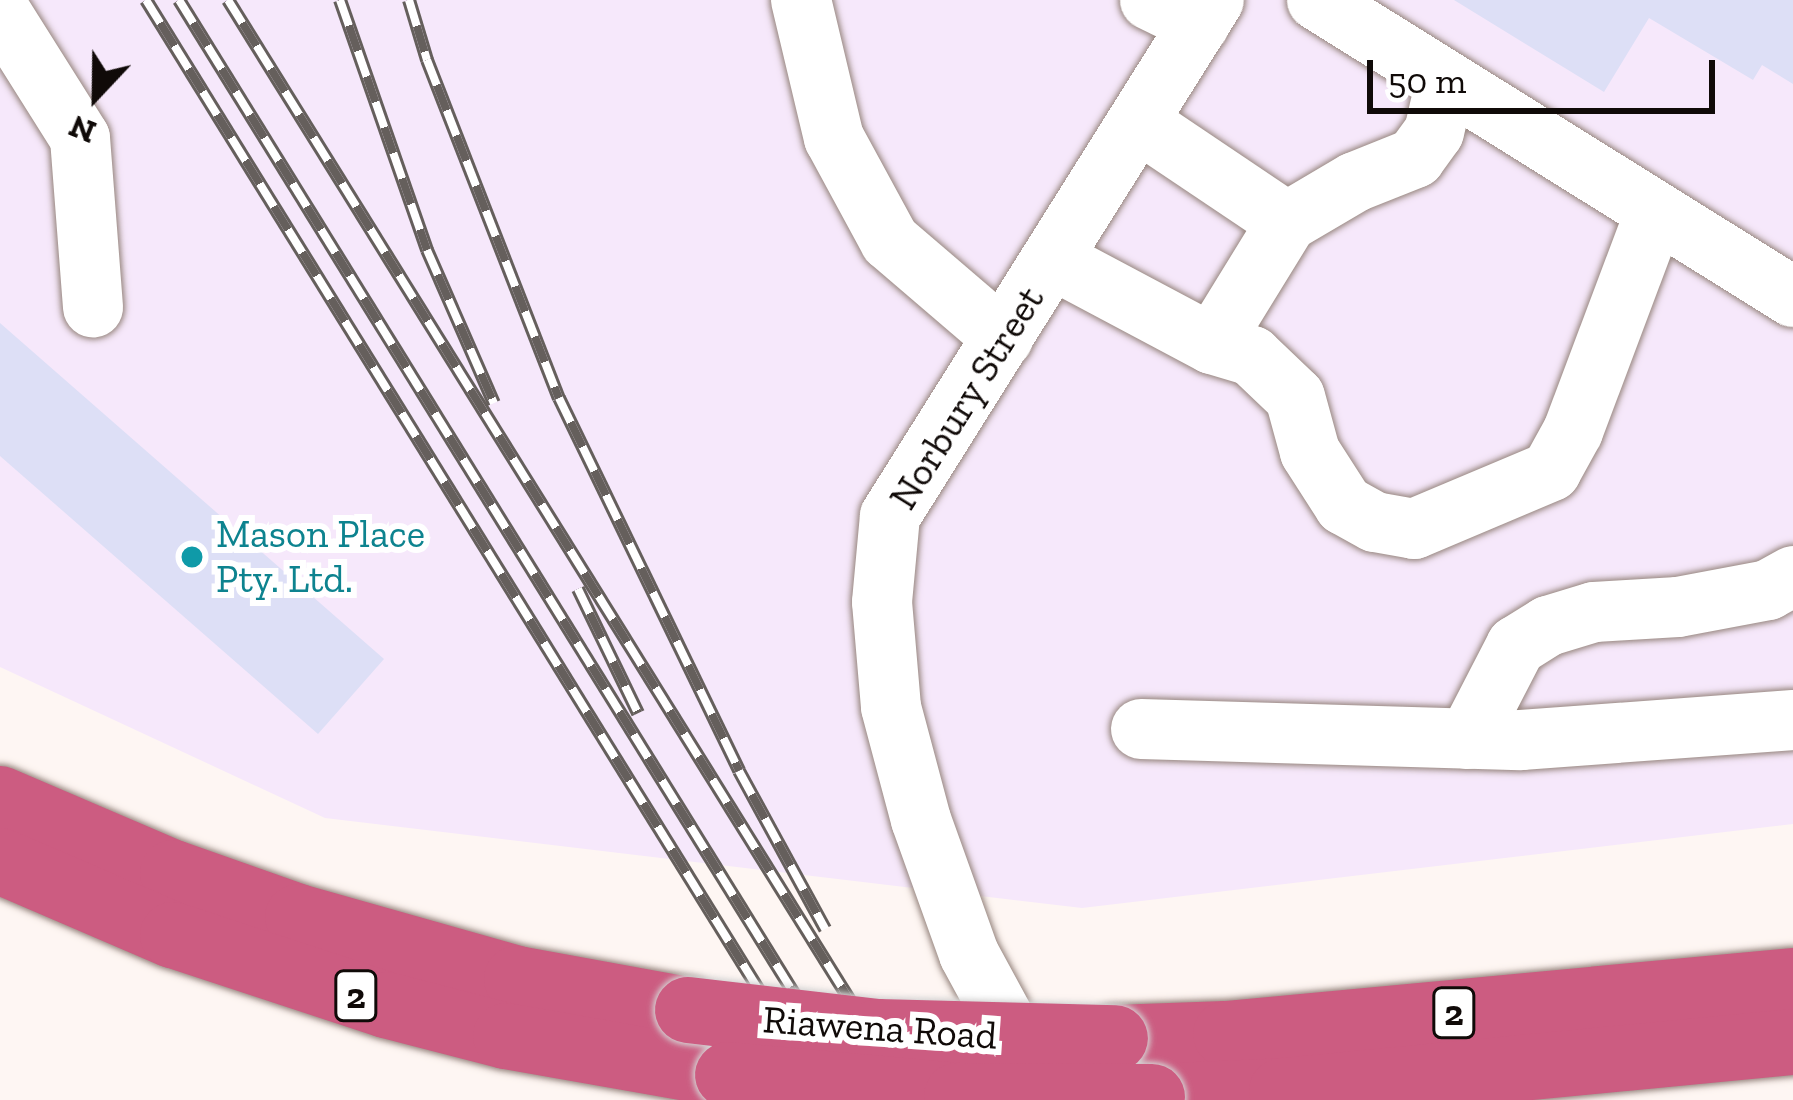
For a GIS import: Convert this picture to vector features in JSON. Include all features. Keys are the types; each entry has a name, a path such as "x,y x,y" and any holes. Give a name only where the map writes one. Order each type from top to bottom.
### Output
{"highway":[{"name":"Riawena Road","path":"0,799 173,873 382,943 517,979 688,1010 878,1032 1115,1038 1226,1034 1793,981"},
{"name":"Riawena Road","path":"0,860 173,935 386,1005 506,1036 728,1075 957,1096 1151,1097 1282,1091 1793,1042"}],"street":[{"path":"801,0 834,139 890,241 1003,338"},
{"path":"1317,0 1793,297"},
{"name":"Norbury Street","path":"1048,1100 969,953 921,820 891,707 882,602 890,516 1138,122 1188,8"},
{"path":"0,11 80,138 93,308"},
{"path":"1212,344 1287,222 1355,182 1415,158 1434,132 1446,81"},
{"path":"1138,122 1287,222"},
{"path":"1052,259 1212,344 1252,356 1295,397 1310,452 1344,505 1375,522 1414,529 1551,471 1573,431 1655,213"},
{"path":"1468,739 1516,646 1547,626 1594,612 1678,607 1768,590 1793,576"},
{"path":"1141,729 1521,740 1793,720"}],"shaded area":[{"path":"0,0 1793,0 1793,824 1082,908 325,818 0,667"}],"building":[{"path":"1454,0 1793,0 1793,84 1762,65 1753,80 1649,18 1604,92"},
{"name":"Mason Place Pty. Ltd.","path":"0,323 384,659 318,734 0,456"}],"railway":[{"path":"146,0 827,1100"},
{"path":"179,0 860,1100"},
{"path":"228,0 912,1100"},
{"path":"340,0 427,250 494,403"},
{"path":"409,0 427,60 559,398 739,771 825,929"},
{"path":"578,589 638,713"}],"place":[{"name":"Mason Place Pty. Ltd.","path":"192,557"}]}
